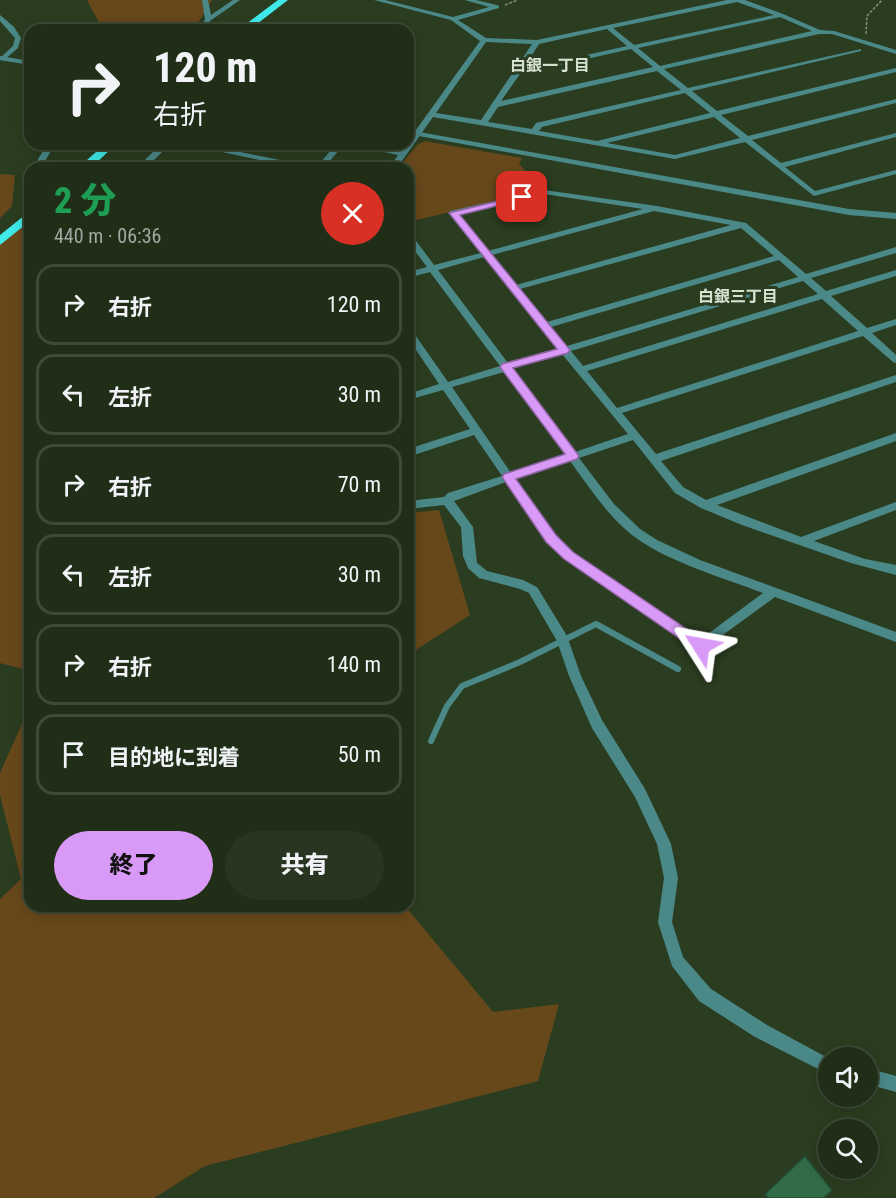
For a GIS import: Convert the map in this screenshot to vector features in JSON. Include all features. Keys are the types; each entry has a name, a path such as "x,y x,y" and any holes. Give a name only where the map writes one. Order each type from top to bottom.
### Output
{"highway":[{"path":"251,24 285,0"},
{"path":"91,162 104,150"},
{"path":"0,241 24,220"}],"street":[{"path":"205,0 208,20"},
{"path":"204,24 237,0"},
{"path":"377,0 453,19 484,40 537,42 738,0 781,15 859,50 896,60"},
{"path":"468,0 497,7"},
{"path":"453,19 497,7"},
{"path":"517,72 781,15"},
{"path":"0,17 18,35 20,42 18,47 2,58"},
{"path":"608,27 814,194 896,172"},
{"path":"495,105 819,32 832,32 896,52"},
{"path":"414,131 431,114 484,40"},
{"path":"483,123 537,42"},
{"path":"534,132 539,125 859,50"},
{"path":"2,58 24,62"},
{"path":"596,143 896,70"},
{"path":"431,114 675,157 896,101"},
{"path":"414,133 849,212 896,216"},
{"path":"779,166 896,135"},
{"path":"147,162 160,150"},
{"path":"219,150 279,162"},
{"path":"325,162 335,150"},
{"path":"382,150 402,154"},
{"path":"397,162 404,150"},
{"path":"896,360 786,260 779,257 743,225 544,192 453,213 679,490 705,505 802,541 880,568 896,570"},
{"path":"414,273 657,209"},
{"path":"514,288 743,225"},
{"path":"414,244 610,507 636,532 696,563 896,638"},
{"path":"414,395 896,250"},
{"path":"544,326 779,257"},
{"path":"580,369 896,273"},
{"path":"615,412 896,322"},
{"path":"414,340 551,539 569,556 701,646 773,592"},
{"path":"654,459 896,378"},
{"path":"414,451 476,431"},
{"path":"414,504 447,501 452,496 634,436"},
{"path":"705,505 896,437"},
{"path":"447,501 467,527 472,565 483,575 524,585 533,590 563,640 575,676 597,724 640,793 664,844 671,878 665,922 677,961 705,995 761,1031 818,1061"},
{"path":"802,541 896,506"},
{"path":"878,1079 896,1084"}],"lane":[{"path":"431,741 447,706 462,686 520,662 596,624 678,669"}],"path":[{"path":"497,7 518,0"},
{"path":"865,43 867,16 882,0"}],"shaded area":[{"path":"87,0 212,0 196,24 100,24"},
{"path":"425,141 522,158 519,164 544,190 414,221 414,162 403,162 418,144"},
{"path":"0,174 15,175 12,206 0,218"},
{"path":"24,224 24,669 0,663 0,245"},
{"path":"439,510 470,615 414,651 414,512"},
{"path":"24,719 24,912 410,912 493,1012 559,1004 538,1081 205,1166 154,1198 0,1198 0,899 21,879 0,795 0,773"}],"building":[{"path":"805,1156 818,1172 818,1179 823,1179 832,1190 824,1198 768,1198 765,1194"}],"district":[{"name":"白銀一丁目","path":"550,65"},
{"name":"白銀三丁目","path":"738,296"}],"route":[{"path":"522,197 453,213 564,350 506,367 573,456 508,477 551,539 569,556 701,646"}]}
